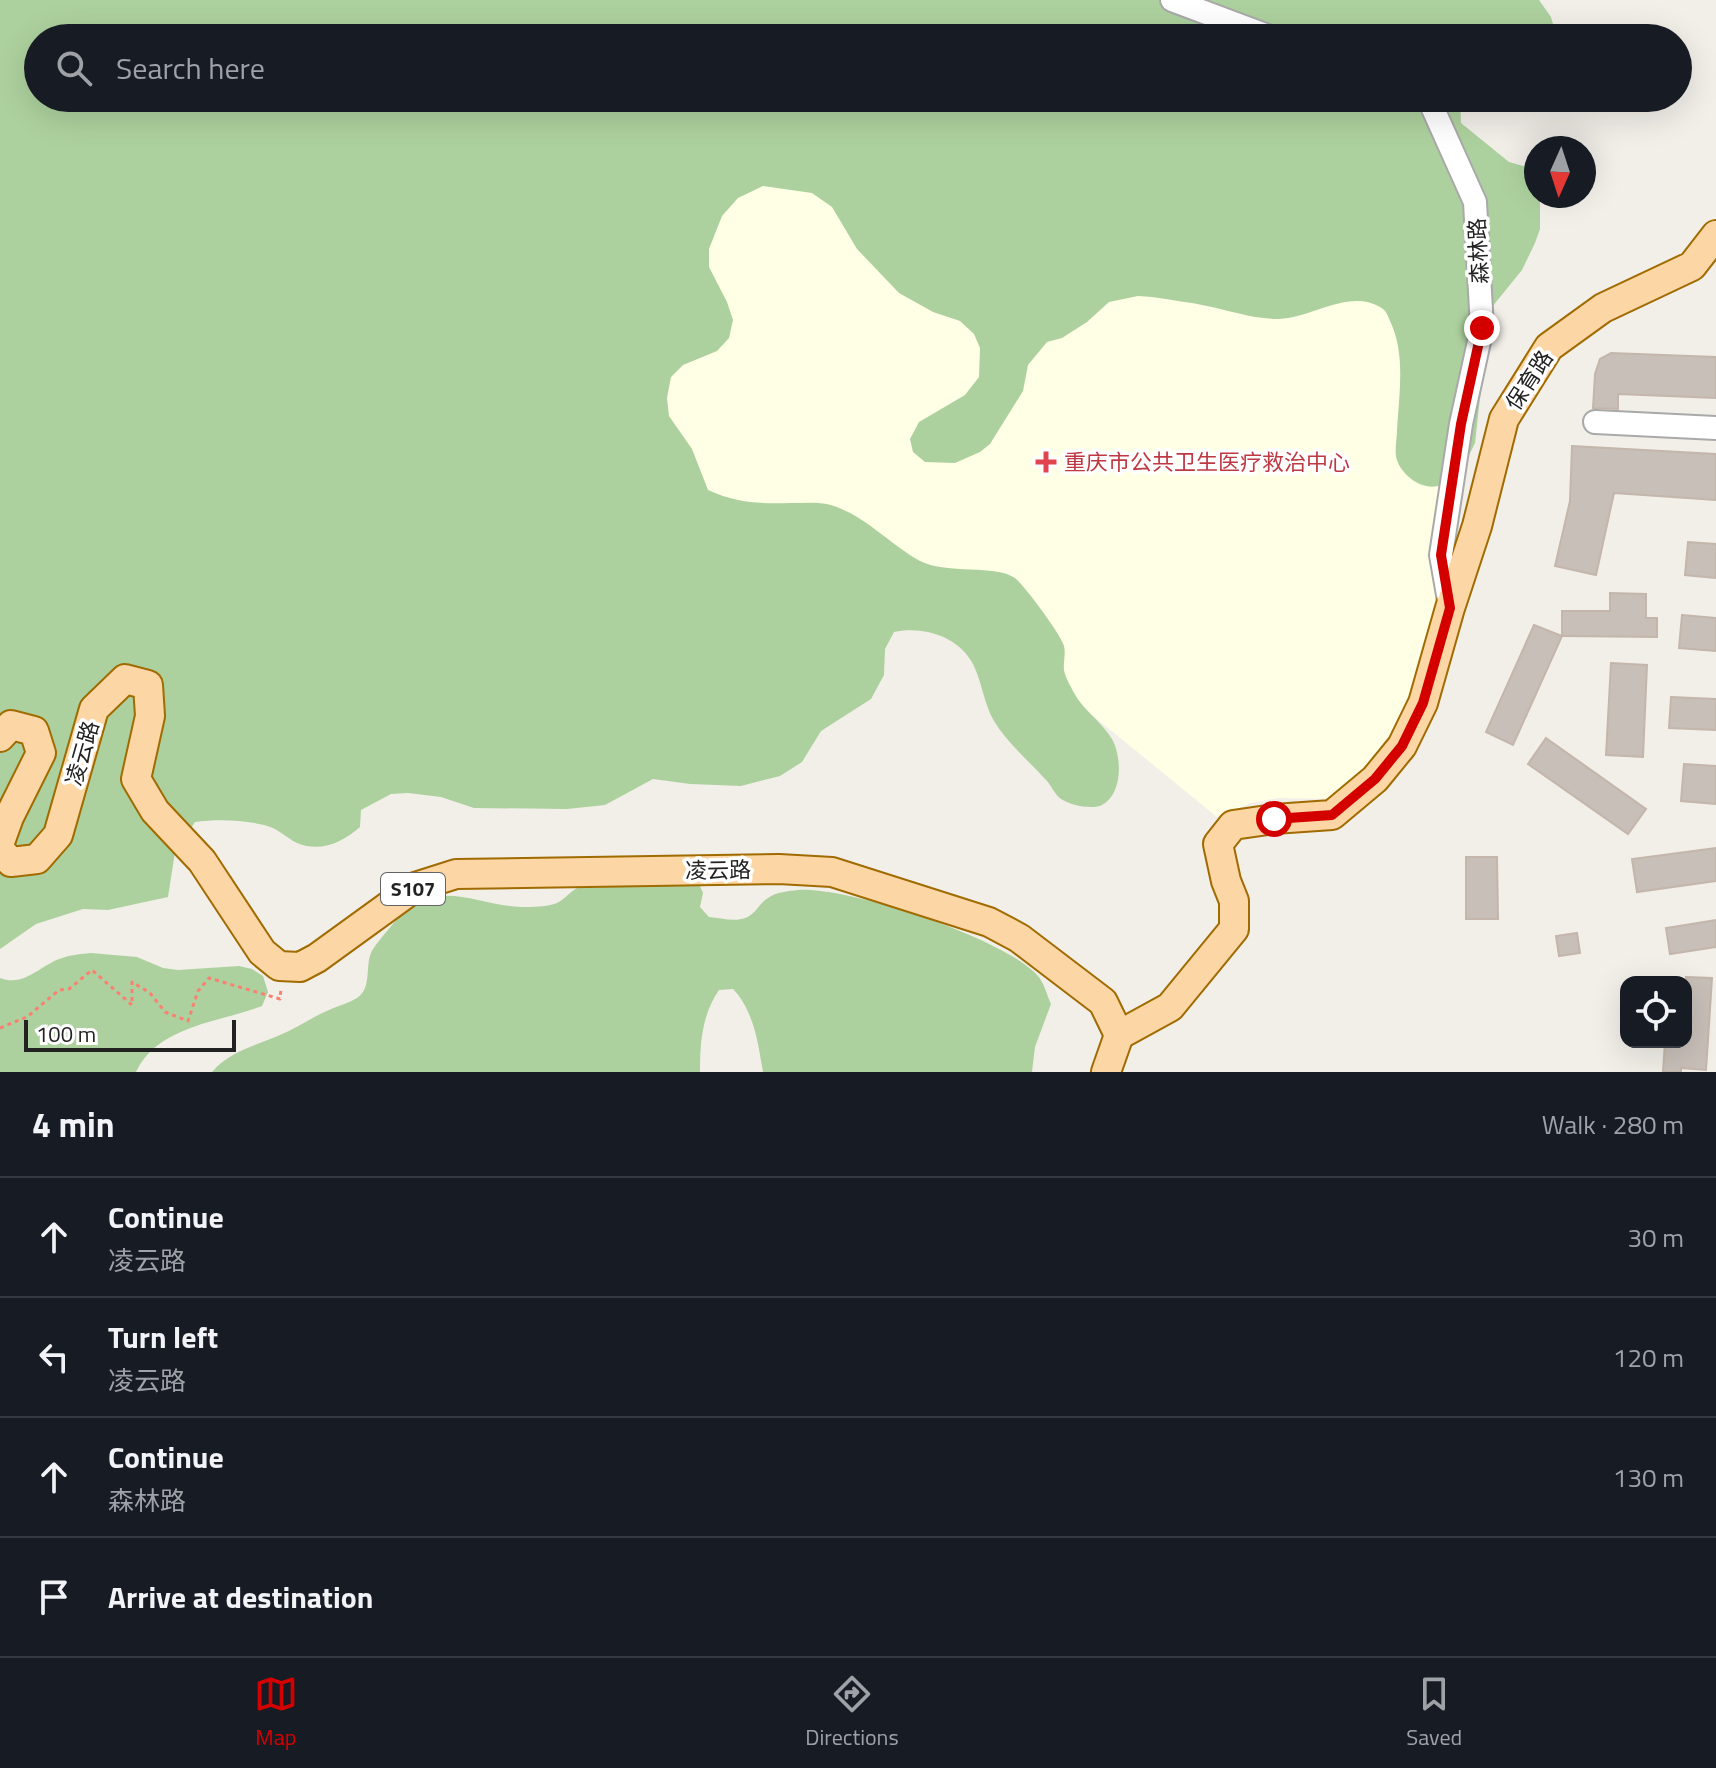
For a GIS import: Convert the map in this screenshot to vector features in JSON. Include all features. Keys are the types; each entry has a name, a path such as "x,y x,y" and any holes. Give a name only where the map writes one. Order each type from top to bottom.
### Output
{"main road":[{"name":"保育路","path":"1450,608 1477,526 1504,419 1549,347 1603,308 1692,266 1716,235"},
{"path":"1106,1072 1119,1035 1170,1007 1234,929 1234,901 1218,844 1233,825 1332,815 1375,779 1402,746 1423,703 1450,608"},
{"name":"凌云路","path":"0,850 11,862 37,859 58,835 94,709 125,679 148,685 150,716 136,779 155,811 202,861 262,952 279,966 300,967 415,887 456,874 779,869 832,872 989,922 1019,938 1103,1002 1119,1035"},
{"name":"凌云路","path":"0,737 11,725 34,731 41,753 0,842"}],"street":[{"path":"1172,0 1236,24"},
{"name":"森林路","path":"1434,112 1475,202 1482,328 1461,424 1441,555 1450,608"},
{"path":"1595,422 1716,428"}],"path":[{"path":"0,1028 27,1017 59,990 69,989 92,970 132,1005 132,982 150,993 165,1012 188,1021 198,991 209,978 280,999 282,979 300,967"}],"shaded area":[{"name":"重庆市公共卫生医疗救治中心","path":"745,155 1395,274 1458,514 1448,649 1389,781 1325,799 1278,798 1251,803 1217,817 1047,678 711,507 550,417"}],"green space":[{"path":"0,0 1539,0 1551,17 1553,24 24,24 24,112 1461,112 1461,123 1509,162 1524,166 1524,208 1540,208 1540,229 1522,270 1492,307 1475,443 1457,473 1447,482 1434,487 1414,481 1396,457 1400,360 1387,314 1384,309 1368,302 1355,301 1279,319 1152,297 1138,296 1109,302 1087,322 1062,338 1047,342 1028,365 1023,391 990,444 955,463 925,462 913,452 910,439 919,422 965,395 979,377 980,348 974,334 960,321 933,312 899,293 857,249 832,207 812,193 763,186 738,198 722,216 709,249 709,267 733,320 729,338 717,351 683,365 671,377 667,398 669,416 692,449 708,490 749,502 827,504 852,514 920,561 944,568 996,571 1015,578 1057,632 1064,646 1064,670 1074,693 1112,739 1118,755 1119,775 1109,800 1102,805 1087,807 1059,797 994,721 973,664 958,646 928,632 894,632 885,649 884,675 871,699 821,731 802,762 780,776 741,786 653,779 605,805 567,809 474,808 441,797 391,794 361,810 360,827 353,832 339,841 315,847 297,843 273,828 256,823 230,820 195,822 175,852 168,897 108,910 83,909 36,924 0,949"},
{"path":"698,881 703,893 700,907 709,917 741,919 752,914 775,894 798,890 821,891 851,896 924,917 1020,961 1038,976 1051,1004 1035,1047 1032,1072 763,1072 750,1017 733,989 719,990 709,1009 702,1039 700,1072 212,1072 235,1054 362,994 373,949 405,910 422,900 450,896 507,906 540,906 557,903 583,886"},
{"path":"91,953 137,957 163,968 178,970 239,966 263,976 268,992 262,1006 174,1035 146,1057 136,1072 0,1072 0,978 24,978 59,959"}],"building":[{"path":"1611,353 1716,357 1716,398 1618,394 1618,409 1593,408 1595,374 1600,359"},
{"path":"1572,446 1716,454 1716,500 1614,493 1596,575 1555,566 1570,501"},
{"path":"1688,542 1716,544 1716,578 1685,575"},
{"path":"1610,593 1646,594 1646,618 1657,618 1657,637 1562,636 1562,611 1610,611"},
{"path":"1682,615 1716,618 1716,651 1679,648"},
{"path":"1534,625 1562,636 1513,745 1486,732"},
{"path":"1611,663 1647,665 1643,757 1606,755"},
{"path":"1671,697 1716,699 1716,730 1669,728"},
{"path":"1546,738 1646,809 1628,834 1528,764"},
{"path":"1684,764 1716,766 1716,804 1681,801"},
{"path":"1716,848 1716,881 1637,892 1632,859"},
{"path":"1466,857 1497,857 1498,919 1466,919"},
{"path":"1716,920 1716,947 1670,954 1666,928"},
{"path":"1577,933 1580,953 1559,956 1556,936"},
{"path":"1692,977 1712,978 1706,1070 1681,1068 1681,1072 1663,1072 1665,1048 1692,1048"}],"place":[{"name":"重庆市公共卫生医疗救治中心","path":"1046,462"}],"route":[{"path":"1274,819 1332,815 1375,779 1402,746 1423,703 1450,608 1441,555 1461,424 1482,328"}]}
